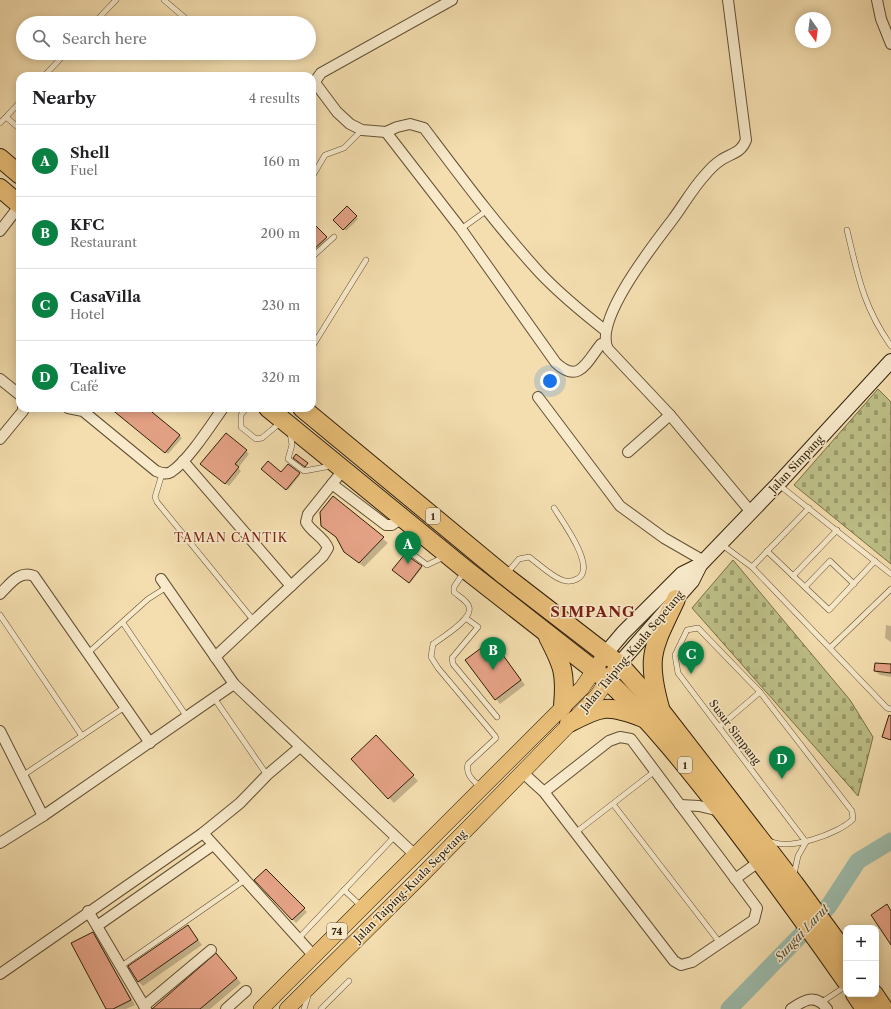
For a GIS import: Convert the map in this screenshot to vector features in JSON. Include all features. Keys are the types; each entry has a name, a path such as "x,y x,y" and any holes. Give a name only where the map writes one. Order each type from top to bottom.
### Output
{"highway":[{"path":"0,158 16,172"},
{"path":"0,188 16,202"},
{"name":"1","path":"273,412 451,556 465,570 654,716 756,833 825,938 843,975"},
{"name":"1","path":"307,412 505,576 613,659 722,812 760,861 796,893"},
{"path":"569,723 603,708 618,708 654,716 652,652 657,638 676,599"},
{"path":"545,632 563,669 565,684 563,706"},
{"name":"1","path":"825,938 843,952"},
{"path":"857,997 865,1009"},
{"path":"876,997 884,1009"}],"main road":[{"name":"Jalan Simpang","path":"702,563 778,484 891,361"},
{"name":"Jalan Taiping-Kuala Sepetang","path":"287,1009 596,697 601,676 613,659 676,599 692,581 702,563"},
{"name":"Jalan Taiping-Kuala Sepetang","path":"613,659 623,633 682,574 702,563"},
{"name":"Jalan Taiping-Kuala Sepetang","path":"261,1009 313,955 563,706 582,688 601,676"}],"street":[{"path":"316,80 321,73 452,0"},
{"path":"728,0 746,140 739,152 722,160 714,166 691,194 635,271 621,295 606,331 605,343 608,349 670,415 751,512"},
{"path":"877,0 881,19 891,44"},
{"path":"316,86 337,112 350,124 362,130 386,132 397,127 410,124 424,128 486,211 540,273 576,307 606,331"},
{"path":"386,132 460,229 556,362 563,369 572,373 578,371 601,344 605,343"},
{"path":"0,231 16,210"},
{"path":"0,379 16,392"},
{"path":"538,397 620,506 702,563"},
{"path":"0,439 22,412"},
{"path":"84,412 156,471 162,474 170,472 183,461 220,412"},
{"path":"628,452 670,415"},
{"path":"183,461 291,586"},
{"path":"215,657 323,556 328,548 326,542 310,529 306,522 308,514 332,484 341,467"},
{"path":"332,484 386,525 392,525 404,519"},
{"path":"0,594 21,574 27,573 34,576 150,743"},
{"path":"161,579 234,684 414,854"},
{"path":"0,843 43,816 234,684"},
{"path":"0,731 43,816"},
{"path":"522,772 544,792 674,961 682,965 692,962 754,920 757,908 631,739 620,737 609,741 544,792"},
{"path":"0,974 88,911 203,833 240,803 267,775 300,747"},
{"path":"680,805 700,806 722,812"},
{"path":"203,833 313,955"},
{"path":"97,926 213,845"},
{"path":"735,879 760,861"},
{"path":"88,911 145,1008 211,950"},
{"path":"226,1009 246,991"},
{"path":"791,1009 802,1002 812,999 824,1005"}],"lane":[{"path":"101,16 116,0"},
{"path":"164,0 183,16"},
{"path":"48,72 59,60"},
{"path":"0,123 16,106"},
{"path":"6,117 16,126"},
{"path":"316,170 325,155 344,148 362,130"},
{"path":"460,229 486,211"},
{"path":"847,230 862,292 876,324 891,346"},
{"path":"316,253 334,237"},
{"path":"316,341 366,260"},
{"path":"243,412 241,415 241,427 256,439 262,438 286,423 292,445 288,460 304,471 341,467"},
{"path":"162,474 155,497 157,502 254,622"},
{"path":"778,484 891,574"},
{"path":"505,576 519,559 529,557 563,581 572,581 580,577 584,570 579,550 554,508"},
{"path":"752,567 809,508"},
{"path":"793,576 837,530"},
{"path":"721,544 752,567 887,708 891,709"},
{"path":"768,551 829,610 876,561"},
{"path":"805,587 830,561 854,584"},
{"path":"465,570 454,587 454,592 469,605 470,612 467,619 434,644 431,657 438,668 496,738 468,764 466,769 467,773 481,788"},
{"path":"88,653 148,599 167,587"},
{"path":"830,648 891,589"},
{"path":"0,615 82,736"},
{"path":"467,619 478,627 452,658 453,664 497,717"},
{"path":"123,623 187,717"},
{"name":"Susur Simpang","path":"760,692 698,628 687,630 675,655 678,673 806,842"},
{"path":"719,726 760,692 852,811 853,819 846,826 806,842 776,843 771,842 756,833"},
{"path":"214,698 267,775"},
{"path":"22,776 126,707"},
{"path":"575,832 655,772"},
{"path":"613,804 720,943"},
{"path":"298,939 394,836"},
{"path":"796,893 794,867 806,842"},
{"path":"120,967 245,880"},
{"path":"344,890 362,906"},
{"path":"304,1009 304,1004 317,979"},
{"path":"321,1009 349,981"},
{"path":"824,1005 843,989"}],"green space":[{"path":"878,389 891,402 891,564 794,485"},
{"path":"733,560 850,700 873,737 858,796 692,608"}],"building":[{"path":"347,206 357,216 343,230 333,220"},
{"path":"316,226 327,237 316,247"},
{"path":"115,412 152,412 180,435 165,453"},
{"path":"226,433 247,450 235,464 239,467 225,484 200,464"},
{"path":"296,454 308,463 305,467 293,458"},
{"path":"268,461 281,472 288,464 300,473 286,490 261,469"},
{"path":"333,496 384,537 359,563 344,552 336,537 321,526 320,512"},
{"path":"405,554 422,566 409,583 392,570"},
{"path":"492,640 521,680 495,700 465,660"},
{"path":"875,663 891,664 891,673 874,671"},
{"path":"889,715 891,716 891,740 882,737"},
{"path":"376,735 414,775 388,799 351,759"},
{"path":"266,869 305,908 292,920 254,880"},
{"path":"887,904 891,911 891,945 879,925 871,915"},
{"path":"188,925 198,940 138,982 128,966"},
{"path":"93,932 131,1000 113,1009 106,1009 71,943"},
{"path":"216,953 237,978 200,1009 152,1009"}],"waterway":[{"name":"Sungai Larut","path":"729,1009 828,907 858,861 891,841"}],"place":[{"name":"Shell","path":"408,564"},
{"name":"KFC","path":"493,670"},
{"name":"CasaVilla","path":"691,674"},
{"name":"Tealive","path":"782,779"}],"district":[{"name":"TAMAN CANTIK","path":"231,538"},
{"name":"SIMPANG","path":"593,612"}]}
